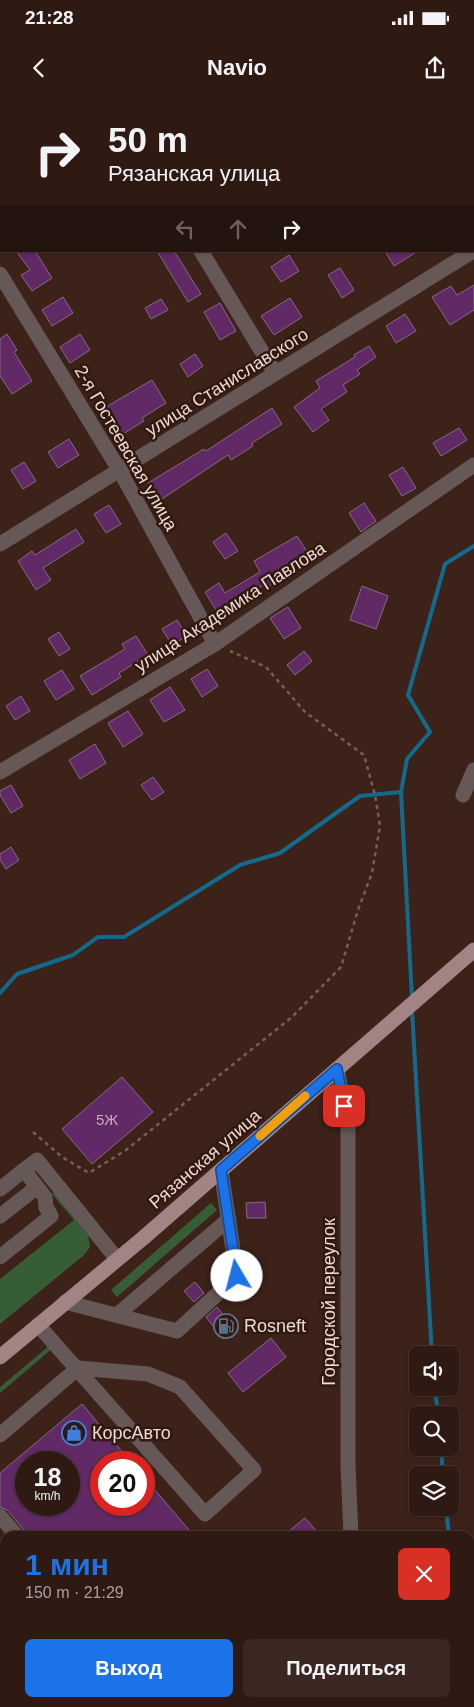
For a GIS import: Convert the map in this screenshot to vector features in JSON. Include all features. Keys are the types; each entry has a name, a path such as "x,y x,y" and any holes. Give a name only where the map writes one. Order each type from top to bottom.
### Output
{"main road":[{"name":"Рязанская улица","path":"0,1357 118,1259 474,950"}],"street":[{"path":"202,252 275,374"},
{"name":"улица Станиславского","path":"0,544 472,252"},
{"name":"2-я Гостеевская улица","path":"0,274 120,471 215,644"},
{"name":"улица Академика Павлова","path":"0,772 215,644 474,465"},
{"path":"463,795 474,770"},
{"name":"Городской переулок","path":"337,1069 348,1125 348,1465 351,1531"},
{"path":"0,1189 35,1161 38,1161 118,1259"},
{"path":"0,1257 51,1216 46,1207 45,1197 24,1170"},
{"path":"64,1302 178,1330 237,1276 221,1170"},
{"path":"0,1216 37,1187"},
{"path":"118,1315 229,1219"},
{"path":"0,1435 78,1368 148,1374 180,1387 254,1470 204,1514 78,1368 38,1325"},
{"path":"0,1516 13,1531"}],"path":[{"path":"33,1132 62,1157 89,1173 126,1150 291,1018 341,967 358,910 372,873 380,826 375,795 364,756 305,712 266,667 215,644"}],"green space":[{"path":"54,1192 88,1235 90,1247 84,1255 0,1324 0,1279 74,1220 52,1194"},
{"path":"211,1203 217,1210 117,1297 111,1290"},
{"path":"50,1345 53,1348 0,1393 0,1387"}],"building":[{"path":"17,252 36,252 52,278 32,291 21,275 30,270"},
{"path":"158,252 175,252 201,294 188,302"},
{"path":"386,252 416,252 394,266"},
{"path":"289,255 299,271 281,282 271,267"},
{"path":"340,268 354,290 342,298 328,275"},
{"path":"474,285 474,310 450,325 432,297 451,286 457,295"},
{"path":"63,297 73,313 52,326 42,310"},
{"path":"290,298 302,317 274,335 261,316"},
{"path":"161,299 168,310 151,319 145,308"},
{"path":"220,303 236,331 220,340 204,312"},
{"path":"405,314 416,331 396,343 386,326"},
{"path":"7,334 17,350 14,352 32,381 12,394 0,376 0,339"},
{"path":"80,334 90,350 70,363 60,347"},
{"path":"369,346 376,357 357,370 360,374 343,385 347,392 321,409 329,420 313,432 294,407 320,388 316,381"},
{"path":"195,354 203,366 188,377 180,364"},
{"path":"152,380 166,403 142,418 144,421 123,434 106,407"},
{"path":"272,408 282,424 252,443 253,446 231,460 228,455 159,501 148,483 204,449 206,451"},
{"path":"459,428 467,440 441,456 433,443"},
{"path":"69,439 79,455 58,468 48,452"},
{"path":"24,462 36,481 23,489 11,470"},
{"path":"403,467 416,488 402,496 389,475"},
{"path":"364,503 376,521 361,532 349,513"},
{"path":"109,505 121,524 106,533 94,514"},
{"path":"76,529 84,542 43,568 51,580 36,590 18,561 32,551 35,555"},
{"path":"226,533 238,551 225,559 213,542"},
{"path":"297,536 309,555 283,571 286,575 269,586 267,583 218,613 205,592 219,583 225,593 260,572 254,561"},
{"path":"362,586 388,596 376,629 350,620"},
{"path":"288,607 301,628 284,639 270,618"},
{"path":"177,620 187,636 172,645 162,629"},
{"path":"59,632 70,649 59,656 48,639"},
{"path":"136,636 148,655 119,673 121,677 92,695 80,676 125,649 122,644"},
{"path":"304,651 312,661 295,675 287,665"},
{"path":"207,669 218,686 202,697 191,679"},
{"path":"62,670 74,689 56,700 44,681"},
{"path":"170,687 185,710 164,722 150,700"},
{"path":"21,696 30,711 15,720 6,706"},
{"path":"128,711 143,734 123,747 108,723"},
{"path":"95,744 106,763 80,779 69,760"},
{"path":"153,777 164,792 152,800 141,785"},
{"path":"11,785 23,806 11,813 0,795 0,791"},
{"path":"11,847 19,860 6,869 0,860 0,854"},
{"path":"122,1077 153,1112 92,1164 62,1129"},
{"path":"265,1202 266,1218 247,1218 246,1203"},
{"path":"195,1282 204,1293 194,1302 184,1291"},
{"name":"Rosneft","path":"217,1307 225,1317 228,1314 238,1326 223,1339 206,1317"},
{"path":"271,1338 286,1357 243,1392 228,1373"},
{"path":"82,1404 122,1451 90,1451 90,1516 155,1516 155,1490 190,1531 24,1531 7,1510 0,1507 0,1473 15,1460 15,1516 80,1516 80,1451 26,1451"},
{"path":"305,1518 317,1531 289,1531"}],"waterway":[{"path":"0,993 17,974 73,955 98,937 124,937 240,865 280,853 360,796 401,792 407,759 430,732 408,695 445,564 474,546"},
{"path":"401,792 412,998"},
{"path":"412,1010 431,1346"},
{"path":"436,1396 437,1406"},
{"path":"442,1456 442,1466"},
{"path":"447,1516 448,1531"}],"slow traffic":[{"path":"260,1136 305,1096"}],"place":[{"name":"Rosneft","path":"226,1326"},
{"name":"КорсАвто","path":"74,1433"}],"route":[{"path":"237,1276 221,1170 337,1069 344,1106"}]}
